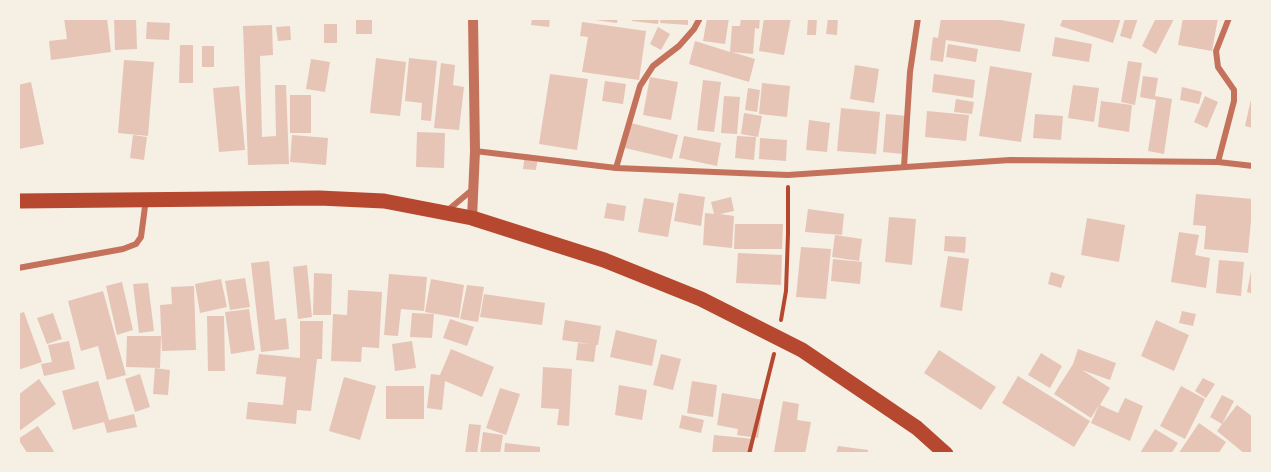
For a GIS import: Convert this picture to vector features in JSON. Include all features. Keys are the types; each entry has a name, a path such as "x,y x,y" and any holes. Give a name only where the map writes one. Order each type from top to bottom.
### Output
{"main road":[{"path":"18,201 330,198 384,201 472,218 615,264 701,299 802,350 917,428 946,454"}],"street":[{"path":"472,218 475,151 473,18"},
{"path":"616,168 640,86 653,66 679,46 694,29 700,18"},
{"path":"904,167 910,72 918,18"},
{"path":"1218,162 1234,101 1234,90 1218,67 1216,51 1229,18"},
{"path":"475,151 616,168 788,175 1010,160 1218,162 1253,166"},
{"path":"445,213 474,189"},
{"path":"18,268 123,249 136,244 141,237 146,199"}],"path":[{"path":"749,454 778,338 786,291 788,175"}],"building":[{"path":"64,18 107,18 111,52 51,60 49,41 67,39"},
{"path":"114,18 136,18 137,49 115,50"},
{"path":"356,18 372,18 372,34 356,34"},
{"path":"532,18 550,18 549,27 531,25"},
{"path":"595,18 618,18 617,23 595,20"},
{"path":"632,18 659,18 658,24 632,21"},
{"path":"661,18 688,18 688,25 660,23"},
{"path":"707,18 729,18 725,44 703,41"},
{"path":"741,18 760,18 759,29 755,28 753,54 732,52 755,59 749,82 689,64 695,41 730,52 732,26 740,26"},
{"path":"764,18 791,18 784,55 759,51"},
{"path":"808,18 817,18 816,35 807,35"},
{"path":"828,18 838,18 837,35 826,34"},
{"path":"941,18 988,18 1025,24 1020,52 946,40 943,62 930,60 933,37 938,38"},
{"path":"1063,18 1121,18 1113,43 1060,26"},
{"path":"1125,18 1138,18 1131,39 1120,36"},
{"path":"1156,18 1174,19 1156,54 1142,46"},
{"path":"1183,18 1218,18 1212,51 1178,45"},
{"path":"147,22 170,23 169,40 146,39"},
{"path":"582,22 646,31 639,80 582,72 588,37 580,36"},
{"path":"324,24 337,24 337,43 324,43"},
{"path":"272,25 273,55 260,56 262,137 276,136 275,85 286,85 289,164 248,165 243,26"},
{"path":"290,26 291,40 278,41 276,27"},
{"path":"658,27 670,34 661,50 650,44"},
{"path":"1055,37 1092,44 1089,62 1052,56"},
{"path":"948,44 978,49 976,62 946,57"},
{"path":"180,45 193,45 193,83 179,83"},
{"path":"202,46 214,46 214,67 202,67"},
{"path":"376,58 406,62 400,116 370,113"},
{"path":"409,58 437,61 431,121 421,120 422,103 405,101"},
{"path":"311,59 330,62 325,92 306,89"},
{"path":"124,60 154,62 148,136 118,133"},
{"path":"1128,61 1142,63 1135,105 1121,102"},
{"path":"441,63 455,65 453,85 464,87 459,130 434,128"},
{"path":"855,65 879,69 874,103 850,99"},
{"path":"990,66 1032,73 1021,142 979,136"},
{"path":"550,74 588,79 577,150 539,144"},
{"path":"934,74 975,80 973,98 932,92"},
{"path":"1143,76 1158,78 1155,96 1172,99 1164,154 1148,151 1156,100 1140,97"},
{"path":"650,77 678,82 671,120 643,115"},
{"path":"703,80 721,82 714,132 697,130"},
{"path":"605,81 626,84 623,104 602,101"},
{"path":"31,82 44,144 19,149 18,85"},
{"path":"762,83 790,86 787,117 759,114"},
{"path":"1073,85 1099,88 1094,122 1068,118"},
{"path":"239,86 245,150 219,152 213,88"},
{"path":"1182,87 1202,92 1199,104 1180,100"},
{"path":"748,88 760,90 757,112 745,110"},
{"path":"290,95 311,95 311,133 290,133"},
{"path":"1253,95 1253,128 1245,126"},
{"path":"724,96 740,97 737,134 721,133"},
{"path":"1205,96 1218,102 1207,128 1194,122"},
{"path":"956,99 974,102 972,114 954,112"},
{"path":"1101,101 1132,105 1129,132 1098,127"},
{"path":"841,108 880,112 876,154 837,151"},
{"path":"927,111 969,115 966,141 925,137"},
{"path":"744,113 762,116 758,137 741,134"},
{"path":"886,114 907,116 903,154 883,152"},
{"path":"1035,114 1063,116 1061,140 1033,138"},
{"path":"809,120 830,123 827,152 806,150"},
{"path":"631,123 678,135 672,159 625,148"},
{"path":"417,132 445,133 444,168 416,167"},
{"path":"133,135 147,137 144,160 130,158"},
{"path":"292,135 328,138 326,165 290,162"},
{"path":"684,136 721,143 717,166 679,158"},
{"path":"737,136 756,137 754,160 735,158"},
{"path":"760,138 787,140 786,161 759,159"},
{"path":"525,154 538,156 536,170 523,169"},
{"path":"679,193 705,197 701,226 674,221"},
{"path":"1196,194 1253,199 1248,253 1204,249 1206,226 1193,225"},
{"path":"731,197 734,211 720,214 734,216 732,248 703,245 705,213 714,214 711,202"},
{"path":"644,198 674,203 668,237 638,232"},
{"path":"607,203 626,206 624,221 604,218"},
{"path":"808,209 844,214 842,235 805,232"},
{"path":"889,217 916,219 912,265 885,262"},
{"path":"1087,218 1125,225 1119,262 1081,255"},
{"path":"735,224 783,224 782,249 734,249"},
{"path":"1179,232 1199,235 1195,255 1210,258 1206,288 1171,282"},
{"path":"835,235 862,239 859,261 832,257"},
{"path":"945,236 966,237 965,253 944,251"},
{"path":"801,247 831,249 826,299 796,297"},
{"path":"738,253 782,255 781,285 736,283"},
{"path":"948,256 969,259 962,311 940,307"},
{"path":"833,259 862,262 860,284 831,281"},
{"path":"1219,260 1244,262 1241,296 1216,293"},
{"path":"269,261 275,320 286,318 289,349 261,352 251,263"},
{"path":"307,265 312,317 298,319 293,267"},
{"path":"1253,267 1253,294 1247,292"},
{"path":"1051,272 1065,276 1061,288 1048,284"},
{"path":"314,273 332,274 331,315 313,315"},
{"path":"389,274 427,277 424,311 401,309 398,336 384,335"},
{"path":"245,278 250,307 230,310 225,281"},
{"path":"221,279 227,307 200,313 195,284"},
{"path":"431,279 464,285 459,318 425,312"},
{"path":"122,282 133,330 117,335 106,286"},
{"path":"148,283 154,331 139,333 133,284"},
{"path":"467,285 484,287 478,322 460,319"},
{"path":"194,286 196,350 162,351 160,305 172,304 171,287"},
{"path":"348,290 382,292 379,348 362,347 361,362 331,361 333,314 347,315"},
{"path":"103,291 126,375 107,380 98,346 81,351 68,301"},
{"path":"484,294 545,303 542,325 480,317"},
{"path":"249,309 255,350 231,354 225,312"},
{"path":"1182,311 1196,314 1193,326 1179,323"},
{"path":"24,312 42,362 18,370 18,314"},
{"path":"53,313 62,339 47,344 37,318"},
{"path":"412,313 434,314 432,338 410,337"},
{"path":"207,316 224,316 225,371 208,371"},
{"path":"450,319 474,327 467,346 443,338"},
{"path":"565,320 601,326 594,362 576,360 578,343 590,344 562,340"},
{"path":"1156,320 1189,335 1174,371 1141,356"},
{"path":"300,321 323,321 322,359 317,359 311,411 297,410 296,424 246,419 248,402 283,405 286,377 256,374 259,354 300,358"},
{"path":"616,330 657,340 652,366 610,357"},
{"path":"127,336 161,336 160,368 126,367"},
{"path":"69,341 75,369 44,376 41,364 52,362 48,345"},
{"path":"412,341 416,368 395,371 392,344"},
{"path":"451,349 494,367 482,397 445,381 442,410 427,408 431,374 440,375"},
{"path":"1078,349 1116,363 1110,380 1082,370 1110,388 1100,405 1118,413 1125,398 1143,406 1130,441 1091,423 1099,405 1091,418 1054,394 1073,364"},
{"path":"939,350 996,387 981,410 924,373"},
{"path":"1041,353 1062,366 1050,388 1028,375"},
{"path":"661,354 681,359 673,390 653,385"},
{"path":"543,367 572,369 569,426 557,425 559,409 541,408"},
{"path":"155,368 170,370 168,395 153,394"},
{"path":"140,374 150,407 135,412 125,379"},
{"path":"1018,376 1090,421 1074,447 1002,403"},
{"path":"344,377 376,386 360,440 329,431"},
{"path":"1203,378 1215,384 1206,398 1195,391"},
{"path":"39,379 56,404 18,432 18,395"},
{"path":"98,381 109,420 134,414 137,427 107,433 104,422 73,430 62,391"},
{"path":"692,381 717,385 713,417 687,413"},
{"path":"619,385 647,390 642,420 615,415"},
{"path":"386,386 424,386 424,419 386,419"},
{"path":"1181,386 1205,399 1185,439 1160,426"},
{"path":"500,388 520,394 506,435 486,428"},
{"path":"722,393 764,400 758,438 737,435 738,429 717,425"},
{"path":"1222,395 1234,401 1222,424 1210,417"},
{"path":"783,401 799,404 797,420 811,422 805,454 774,452"},
{"path":"1237,405 1253,417 1253,454 1245,454 1217,431"},
{"path":"682,415 704,420 701,433 679,428"},
{"path":"1199,423 1226,442 1218,454 1178,454"},
{"path":"469,424 481,425 477,454 465,454"},
{"path":"38,426 54,454 28,454 18,439"},
{"path":"1155,429 1178,443 1171,454 1140,453"},
{"path":"483,432 503,435 500,454 480,454"},
{"path":"714,435 754,439 752,454 712,454"},
{"path":"505,443 540,447 540,454 504,454"},
{"path":"838,446 868,450 868,454 836,454"}]}
